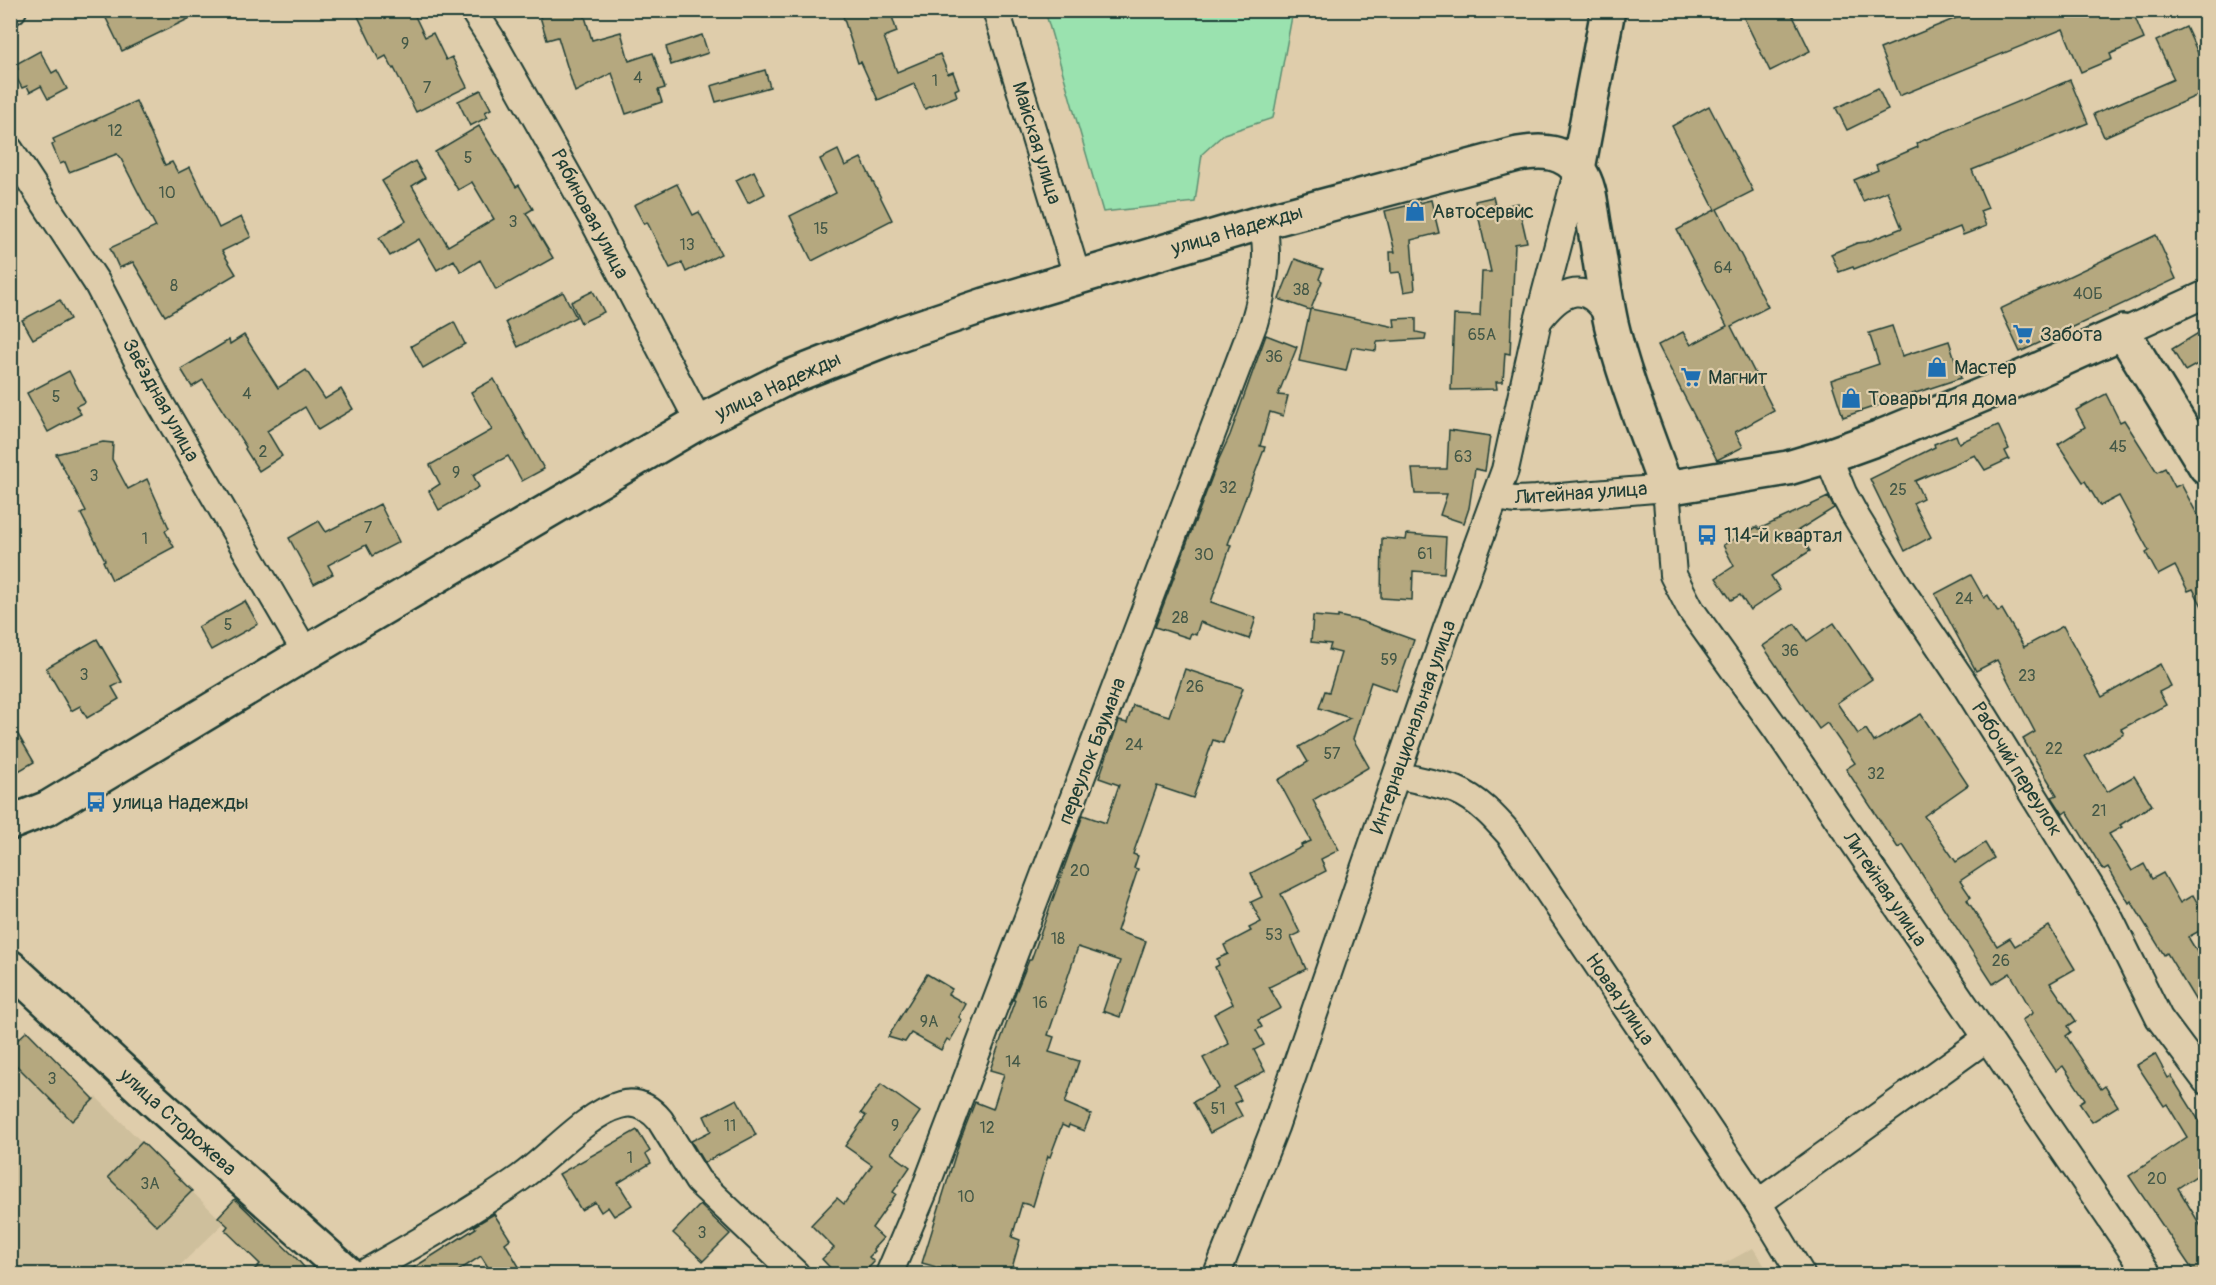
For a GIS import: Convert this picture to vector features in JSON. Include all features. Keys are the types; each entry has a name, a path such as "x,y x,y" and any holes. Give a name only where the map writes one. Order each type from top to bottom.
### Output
{"street":[{"name":"Рябиновая улица","path":"473,10 592,218 699,423"},
{"name":"Майская улица","path":"996,10 1077,276"},
{"name":"Интернациональная улица","path":"1217,1275 1275,1127 1509,455 1538,321 1578,170 1608,10"},
{"name":"Звёздная улица","path":"10,150 97,283 156,396 306,653"},
{"name":"улица Надежды","path":"10,836 48,808 306,653 699,423 785,379 825,362 985,304 1077,276 1263,222 1518,154 1535,151 1560,155 1578,170"},
{"path":"1578,170 1583,177 1591,207 1611,321 1625,371 1666,488"},
{"name":"переулок Баумана","path":"889,1275 923,1194 1254,323 1267,264 1267,244 1263,222"},
{"path":"1538,321 1547,309 1561,297 1578,292 1589,294 1597,300 1611,321"},
{"name":"Литейная улица","path":"1496,497 1515,500 1536,499 1666,488 1766,472 1828,456 1989,392 2205,294"},
{"path":"2123,332 2205,467"},
{"name":"Рабочий переулок","path":"1828,456 1842,493 1855,515 1896,582 1962,680 2102,907 2125,947 2159,1018 2205,1081"},
{"name":"Литейная улица","path":"1666,488 1671,564 1676,584 1687,603 1777,730 2148,1275"},
{"name":"Новая улица","path":"1397,775 1455,790 1470,797 1497,820 1510,835 1758,1203 1801,1275"},
{"name":"улица Надежды","path":"10,823 48,808"},
{"name":"улица Сторожева","path":"10,967 348,1275"},
{"path":"1758,1203 1987,1038"},
{"path":"363,1275 523,1176 594,1118 607,1110 628,1103 646,1107 660,1120 698,1181 796,1275"}],"shaded area":[{"path":"27,1031 94,1099 96,1097 224,1223 171,1274 11,1274 11,1047"},
{"path":"1753,1248 1770,1274 1705,1274"}],"green space":[{"path":"1045,11 1293,11 1273,118 1224,134 1202,154 1195,202 1103,212"}],"building":[{"path":"102,10 207,10 122,51"},
{"path":"355,10 412,10 425,37 433,33 446,60 452,57 467,87 416,112 386,56 379,60"},
{"path":"538,10 583,10 592,40 621,32 629,61 653,53 665,88 658,90 662,102 626,114 612,73 575,92 558,37 547,40"},
{"path":"841,10 890,10 897,32 884,37 897,72 940,54 948,74 953,72 959,88 955,90 957,96 925,109 914,84 878,100 861,62 858,63"},
{"path":"1740,10 1790,10 1810,51 1770,71"},
{"path":"1976,10 2132,10 2144,39 2110,54 2112,59 2081,72 2063,29 1899,96 1880,49"},
{"path":"2186,27 2205,68 2205,92 2104,137 2094,114 2174,79 2156,41"},
{"path":"702,35 708,53 671,65 666,47"},
{"path":"40,51 52,73 57,70 67,89 48,99 41,86 30,92 27,86 22,88 13,71 18,69 16,64"},
{"path":"765,70 770,87 716,102 711,86"},
{"path":"2070,80 2088,123 1972,170 1988,208 1980,211 1986,226 1963,235 1960,227 1854,269 1853,267 1839,272 1831,254 1902,228 1887,191 1863,201 1854,180 1878,170 1876,165 1918,147 1917,143"},
{"path":"1878,88 1888,110 1847,130 1836,108"},
{"path":"481,90 491,109 485,112 488,117 470,126 458,101"},
{"path":"136,101 165,165 172,162 178,173 190,167 219,228 241,217 251,237 222,251 236,274 165,316 133,262 119,268 110,248 156,227 121,159 117,154 69,172 65,162 60,164 52,145 55,143 53,139"},
{"path":"1709,106 1753,191 1717,209 1768,307 1731,326 1774,411 1735,432 1743,447 1717,460 1658,345 1683,332 1691,345 1727,326 1677,230 1715,210 1672,126"},
{"path":"479,126 516,187 519,185 533,209 526,213 553,258 496,290 480,260 461,272 454,260 437,270 419,239 390,256 379,238 406,221 382,181 415,161 425,178 412,186 448,246 494,219 472,182 458,190 435,152"},
{"path":"838,150 845,166 861,158 892,220 812,261 790,216 836,193 820,159"},
{"path":"754,171 765,194 748,203 736,180"},
{"path":"677,184 693,215 699,212 721,254 686,272 682,263 670,268 647,222 644,224 634,205"},
{"path":"1493,197 1496,208 1518,203 1527,242 1515,244 1510,354 1505,353 1503,382 1496,382 1497,389 1451,390 1454,315 1480,316 1482,272 1491,272 1475,201"},
{"path":"1431,200 1439,233 1411,240 1415,290 1404,292 1400,272 1391,273 1390,252 1395,252 1385,211"},
{"path":"2156,235 2176,279 2020,352 2000,309"},
{"path":"1295,259 1323,269 1319,279 1322,281 1311,309 1395,327 1394,319 1416,318 1416,332 1426,334 1425,339 1377,342 1376,351 1352,347 1346,371 1299,361 1310,310 1279,299"},
{"path":"593,291 604,312 581,323 571,302"},
{"path":"563,292 576,317 518,347 506,322"},
{"path":"60,300 70,319 33,339 22,320"},
{"path":"454,322 465,344 423,368 411,346"},
{"path":"1892,326 1902,356 1949,341 1961,378 1843,417 1831,380 1879,364 1869,333"},
{"path":"2205,329 2205,360 2185,371 2172,349"},
{"path":"244,335 278,388 306,370 325,399 341,389 353,409 318,430 305,407 267,431 282,456 259,471 203,380 192,387 181,369 229,340 230,344"},
{"path":"1266,335 1297,347 1278,395 1288,396 1283,416 1270,412 1260,446 1265,447 1228,544 1231,545 1211,602 1256,618 1249,639 1200,622 1196,635 1191,633 1189,638 1155,627 1230,435"},
{"path":"69,371 85,402 76,406 81,414 48,432 27,393"},
{"path":"494,379 544,469 522,481 508,456 473,475 479,487 439,510 429,491 440,484 430,465 492,430 471,392"},
{"path":"2106,394 2120,422 2124,420 2157,472 2165,468 2175,487 2181,484 2205,529 2205,612 2193,589 2188,591 2175,566 2158,575 2146,553 2149,551 2119,496 2100,506 2058,444 2085,427 2076,410"},
{"path":"1998,425 2009,449 2005,451 2009,459 1985,470 1975,455 1915,481 1923,498 1913,503 1931,537 1905,551 1870,479 1935,447 1934,444 1956,435 1959,443"},
{"path":"1449,430 1490,436 1485,471 1475,469 1469,508 1464,523 1440,515 1447,494 1415,494 1412,469 1447,469"},
{"path":"103,442 113,443 112,459 128,489 147,479 169,528 165,531 174,547 112,580 103,561 105,560 81,514 86,511 56,454"},
{"path":"1828,497 1834,508 1797,531 1810,551 1771,576 1780,590 1750,610 1740,595 1731,600 1716,578 1734,566 1723,545 1757,527 1759,529"},
{"path":"380,504 399,542 372,556 366,545 328,565 333,574 314,584 289,538 319,521 326,532"},
{"path":"1407,534 1446,537 1444,573 1413,571 1412,600 1381,598 1382,538 1406,540"},
{"path":"1971,575 1984,598 1988,595 1998,612 2002,609 2024,647 2063,626 2102,697 2160,664 2171,686 2159,692 2166,705 2121,729 2124,734 2085,756 2107,792 2134,776 2152,805 2109,834 2132,871 2144,864 2152,879 2163,873 2180,903 2193,895 2205,917 2205,928 2188,937 2205,965 2205,1016 2167,953 2164,955 2108,867 2103,870 2067,811 2063,814 2052,797 2057,795 2023,739 2035,732 1997,660 1976,671 1935,594"},
{"path":"245,601 258,624 211,650 198,627"},
{"path":"1313,616 1338,618 1338,616 1361,621 1414,640 1396,691 1371,682 1353,739 1369,767 1313,800 1339,850 1321,859 1326,871 1281,894 1300,933 1291,937 1306,969 1269,987 1281,1008 1258,1020 1262,1027 1256,1030 1264,1045 1254,1050 1265,1071 1234,1087 1241,1100 1235,1103 1242,1116 1210,1133 1193,1102 1219,1088 1203,1058 1229,1044 1214,1014 1233,1004 1215,967 1219,965 1217,959 1228,954 1224,945 1251,931 1249,928 1261,922 1251,902 1262,897 1251,873 1311,841 1278,780 1308,762 1299,747 1350,718 1319,708 1325,691 1329,692 1341,653 1329,650 1331,644 1311,642"},
{"path":"1834,623 1872,679 1837,703 1858,734 1866,729 1874,742 1921,714 1968,785 1924,816 1956,862 1985,843 1994,858 1960,881 1971,897 1967,900 1997,946 2010,938 2015,946 2049,926 2075,969 2050,983 2076,1021 2068,1026 2071,1032 2066,1036 2101,1089 2105,1086 2118,1106 2092,1122 2079,1103 2085,1099 2063,1066 2056,1071 2022,1020 2033,1013 2010,973 1993,984 1903,845 1898,848 1846,769 1855,763 1827,723 1819,729 1763,646 1795,624 1807,641"},
{"path":"97,639 122,682 112,687 119,699 87,718 80,706 71,711 46,668"},
{"path":"1185,669 1243,688 1223,743 1213,740 1193,798 1157,786 1133,854 1138,856 1134,868 1138,869 1117,931 1146,941 1120,1017 1103,1011 1120,961 1078,947 1048,1035 1054,1037 1049,1052 1079,1061 1065,1103 1091,1114 1084,1131 1069,1125 1068,1128 1062,1125 1050,1157 1048,1156 1033,1206 1022,1203 1012,1237 1020,1240 1010,1275 979,1275 952,1266 951,1271 922,1263 959,1143 975,1102 993,1109 1004,1074 990,1070 1015,1000 1013,1000 1029,960 1031,960 1083,815 1106,823 1119,785 1099,778 1119,721 1127,723 1133,705 1169,716"},
{"path":"10,721 34,762 10,776"},
{"path":"927,974 952,989 948,994 966,1004 959,1017 962,1020 950,1041 947,1039 941,1050 911,1033 905,1042 888,1037"},
{"path":"27,1031 94,1099 72,1121 10,1059 10,1047"},
{"path":"2155,1054 2168,1078 2171,1076 2203,1127 2205,1125 2205,1170 2178,1188 2205,1233 2205,1275 2196,1275 2129,1176 2187,1137 2167,1104 2164,1106 2137,1065"},
{"path":"881,1084 920,1112 891,1153 910,1167 893,1192 896,1194 872,1228 883,1238 869,1257 874,1262 862,1275 837,1275 822,1259 834,1248 811,1225 837,1198 844,1204 872,1165 845,1146 866,1116 861,1113"},
{"path":"737,1099 756,1135 704,1163 691,1141 711,1131 704,1116"},
{"path":"637,1130 650,1151 646,1154 651,1163 618,1183 632,1205 614,1216 608,1207 601,1212 595,1202 581,1210 559,1174"},
{"path":"142,1142 192,1191 157,1226 108,1177"},
{"path":"235,1199 311,1275 249,1275 260,1264 225,1230 228,1226 218,1217"},
{"path":"700,1205 730,1234 703,1261 673,1233"},
{"path":"494,1214 510,1239 505,1243 524,1275 493,1275 481,1256 452,1275 402,1275 476,1228 474,1226"}],"place":[{"name":"Автосервис","path":"1415,211"},
{"name":"Забота","path":"2023,334"},
{"name":"Мастер","path":"1937,367"},
{"name":"Магнит","path":"1691,377"},
{"name":"Товары для дома","path":"1851,398"},
{"name":"114-й квартал","path":"1707,535"},
{"name":"улица Надежды","path":"96,802"}]}
